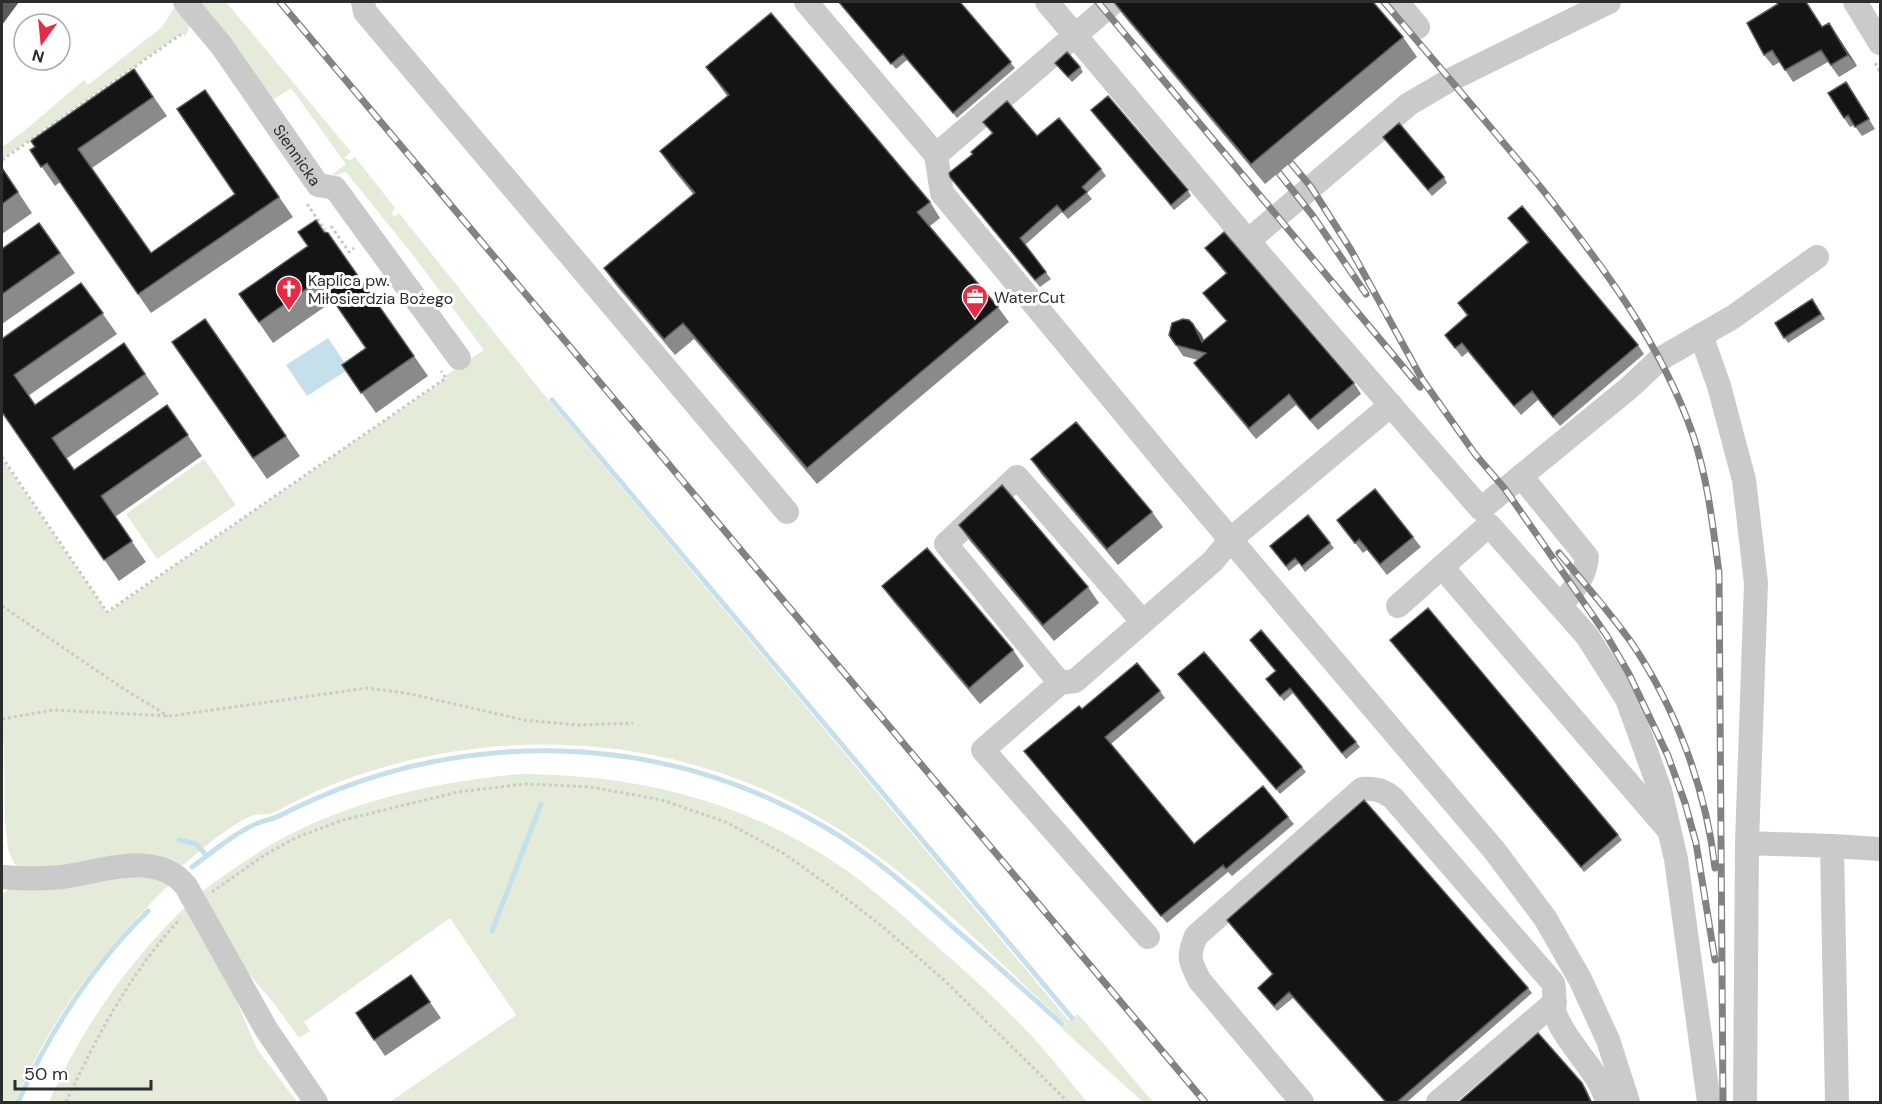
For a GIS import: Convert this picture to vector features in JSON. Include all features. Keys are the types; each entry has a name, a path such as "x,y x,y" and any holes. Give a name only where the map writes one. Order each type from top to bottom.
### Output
{"street":[{"path":"363,2 365,12 787,512"},
{"path":"806,2 936,155 942,193 1046,321 1494,850 1545,918 1596,1010 1628,1102"},
{"path":"1047,2 1248,241 1481,509 1629,388 1660,359 1733,317 1817,257"},
{"path":"936,155 1114,2"},
{"path":"1397,2 1418,27"},
{"path":"1248,241 1409,104 1450,80 1610,2"},
{"path":"1855,2 1881,43"},
{"name":"Siennicka","path":"192,18 318,185 335,188 452,368"},
{"path":"1701,335 1719,386 1744,480 1756,583 1747,843 1745,1102"},
{"path":"1148,937 983,750 1060,683 1075,681 1213,561 1231,539 1391,405"},
{"path":"1521,476 1587,557 1586,568 1581,580 1561,605"},
{"path":"1060,683 946,544 1017,477 1143,622"},
{"path":"1398,606 1489,525 1587,636 1627,699 1660,790 1676,859 1708,1102"},
{"path":"1442,567 1670,831"},
{"path":"1302,1102 1200,981 1190,962 1190,953 1196,936 1362,789 1373,788 1384,791 1393,798 1554,983 1554,1013 1561,1027 1604,1088 1607,1102"},
{"path":"1747,843 1881,849"},
{"path":"1833,846 1837,1102"},
{"path":"2,877 60,877 110,868 150,867 163,869 176,876 186,886 266,1029 316,1102"},
{"path":"1438,1102 1555,1002"}],"path":[{"path":"2,160 180,35 192,18"},
{"path":"2,457 107,612 452,368"},
{"path":"2,606 120,687 170,716"},
{"path":"2,719 53,710 170,716 367,688 406,693 524,720 578,725 633,723"},
{"path":"66,1102 96,1040 134,976 164,936 182,916 254,862 295,838 343,819 458,792 525,784 591,787 662,800 726,822 783,854 882,926 944,980 1068,1102"}],"green space":[{"path":"198,2 226,2 351,152 344,158 350,160 355,157 395,208 392,213 394,217 399,213 545,396 1069,1021 1078,1014 1153,1102 1143,1102 1061,1028 1066,1024 954,918 864,846 832,825 775,795 716,771 654,755 591,746 527,745 464,750 401,763 339,782 272,813 251,816 206,845 182,866 171,861 22,869 14,863 8,849 5,822 2,729 2,459 107,613 484,350 413,255 346,172 334,176 333,174 346,164 291,88 271,101"},
{"path":"174,8 190,24 187,34 180,34 2,159 2,147 84,80 88,85 162,27"},
{"path":"204,459 236,505 157,559 126,514"},
{"path":"521,774 608,780 691,796 770,826 808,846 846,870 870,889 978,983 1038,1043 1087,1102 390,1102 516,1015 450,918 304,1022 310,1031 299,1038 245,969 200,893 272,844 331,816 361,805 424,788"},
{"path":"135,874 172,882 124,932 82,984 46,1040 15,1102 2,1102 2,895 10,888"},
{"path":"187,905 236,1000 257,1049 297,1102 49,1102 76,1047 108,997 145,950"}],"water":[{"path":"328,338 349,369 307,396 286,365"}],"building":[{"path":"839,2 960,2 1011,62 953,113 903,54 891,64"},
{"path":"1114,2 1373,2 1403,37 1251,164"},
{"path":"1776,2 1806,2 1822,27 1829,23 1848,55 1831,65 1821,50 1785,70 1772,50 1764,55 1747,23 1778,4"},
{"path":"771,13 930,202 917,212 998,307 807,468 683,323 664,339 604,268 695,193 660,151 729,95 706,67"},
{"path":"1067,52 1080,67 1068,77 1055,63"},
{"path":"134,69 153,97 78,149 151,253 235,194 177,109 205,90 279,197 138,294 47,163 41,167 30,150 35,147 31,141"},
{"path":"1846,82 1869,119 1855,127 1848,115 1844,118 1828,93"},
{"path":"1108,96 1188,190 1171,205 1091,110"},
{"path":"1007,101 1037,136 1059,118 1101,169 1082,187 1087,192 1063,212 1057,205 1020,238 1046,272 1035,280 949,173 973,154 971,152 993,133 983,122"},
{"path":"1399,123 1444,177 1428,190 1383,137"},
{"path":"2,168 18,192 2,204"},
{"path":"1522,206 1638,345 1553,417 1532,391 1514,406 1462,343 1455,348 1445,335 1468,315 1458,303 1529,242 1508,218"},
{"path":"316,220 324,232 328,233 414,356 361,393 342,365 366,348 319,280 259,322 239,294 308,246 298,232"},
{"path":"39,223 60,253 2,294 2,249"},
{"path":"1224,232 1354,383 1310,420 1289,394 1249,428 1194,363 1206,353 1176,345 1169,335 1172,323 1183,319 1189,320 1202,342 1227,321 1203,293 1227,273 1205,248"},
{"path":"81,283 103,313 14,375 35,405 124,343 145,374 52,438 74,470 167,405 188,435 101,496 132,541 104,560 2,412 2,339"},
{"path":"1812,299 1821,314 1784,338 1775,323"},
{"path":"205,319 286,436 253,458 172,342"},
{"path":"1076,422 1152,512 1107,549 1031,459"},
{"path":"1002,485 1088,587 1043,625 959,525"},
{"path":"1375,489 1413,537 1380,564 1359,539 1355,543 1337,520"},
{"path":"1308,515 1330,543 1302,566 1295,558 1286,566 1270,546"},
{"path":"927,548 1013,650 969,688 882,586"},
{"path":"1428,608 1618,835 1581,867 1390,640"},
{"path":"1261,630 1356,742 1342,753 1290,688 1280,696 1266,679 1276,671 1250,640"},
{"path":"1204,652 1302,767 1276,789 1178,674"},
{"path":"1137,663 1160,691 1105,737 1194,844 1263,786 1288,817 1226,869 1223,865 1161,916 1024,751 1079,706 1082,709"},
{"path":"1364,800 1528,988 1397,1102 1386,1102 1289,992 1274,1006 1258,988 1273,974 1227,920"},
{"path":"411,975 430,1002 374,1040 356,1013"},
{"path":"1538,1033 1582,1083 1591,1102 1459,1102"}],"waterway":[{"path":"552,400 1072,1018"},
{"path":"192,867 232,837 258,823 347,786 415,766 484,754 553,751 622,756 691,771 758,794 823,826 875,861 908,887 1062,1024"},
{"path":"492,931 541,804"},
{"path":"179,840 196,844 207,856"},
{"path":"18,1102 44,1050 74,1000 109,954 148,911"}],"railway":[{"path":"280,2 1205,1102"},
{"path":"1098,2 1420,387"},
{"path":"1384,2 1542,189 1608,276 1664,368 1693,435 1706,486 1719,573 1723,1102"},
{"path":"1291,163 1311,187 1351,250 1422,379 1475,454 1505,489 1607,636 1629,674 1668,756 1685,803 1696,843 1715,960"},
{"path":"1279,173 1313,216 1366,294"},
{"path":"1559,553 1631,642 1662,694 1696,779 1711,838 1715,868"}],"place":[{"name":"Kaplica pw. Miłosierdzia Bożego","path":"289,312"},
{"name":"WaterCut","path":"975,320"}]}
